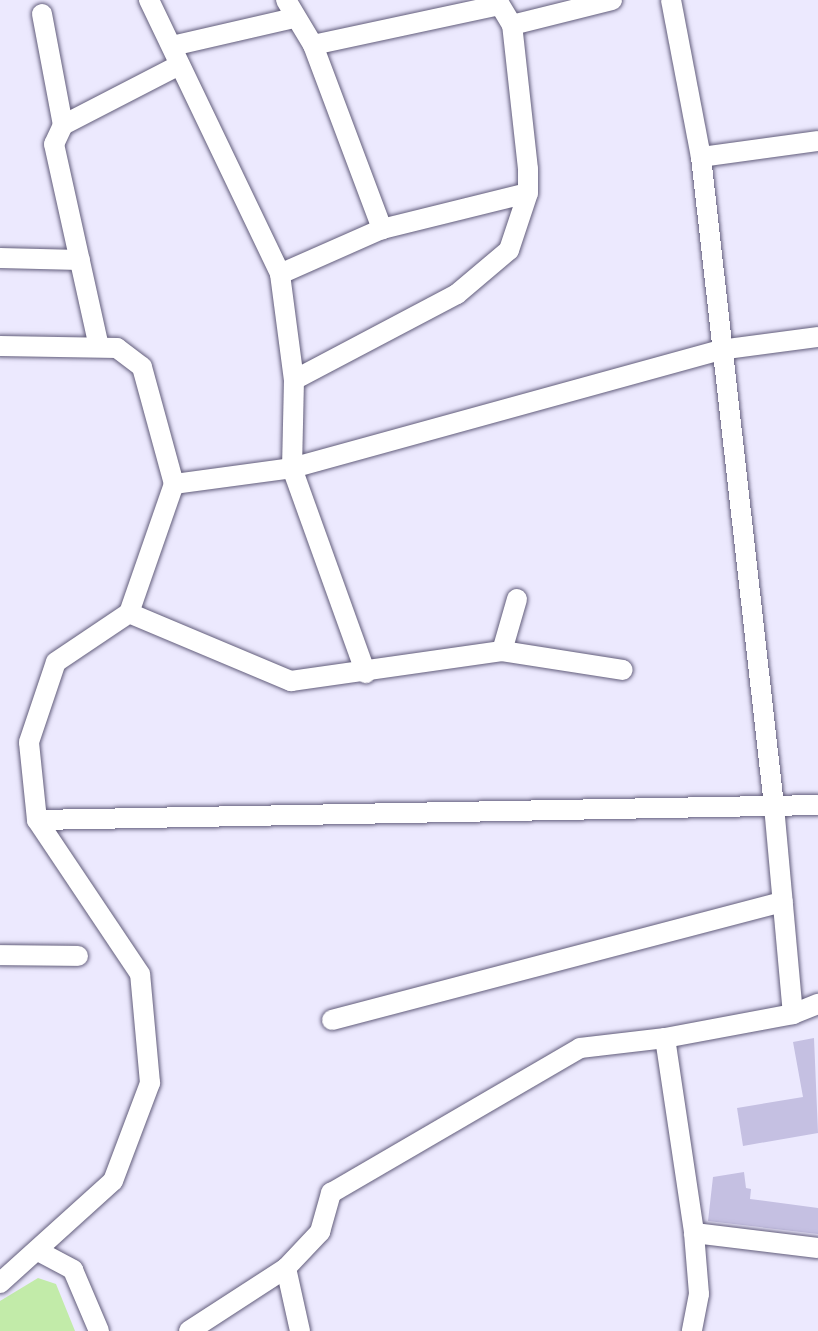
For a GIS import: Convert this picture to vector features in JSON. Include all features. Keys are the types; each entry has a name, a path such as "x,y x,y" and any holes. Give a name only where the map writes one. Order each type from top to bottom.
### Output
{"street":[{"path":"149,0 280,274 294,380 292,468 366,673"},
{"path":"512,25 612,0"},
{"path":"671,0 701,157 719,350 774,806 793,1014"},
{"path":"294,380 457,294 509,250 528,192 512,25 498,2 313,45"},
{"path":"99,347 54,144 63,125 176,56 290,9 313,45 382,229"},
{"path":"42,14 63,125"},
{"path":"701,157 818,141"},
{"path":"280,274 382,229 528,192"},
{"path":"0,258 80,260"},
{"path":"174,484 292,468 719,350 818,337"},
{"path":"0,346 118,348 142,367 174,484 130,613 56,662 29,742 37,820 140,974 150,1083 113,1181 0,1283"},
{"path":"502,651 518,599"},
{"path":"130,613 292,681 502,651 622,670"},
{"path":"37,820 818,804"},
{"path":"332,1020 783,902"},
{"path":"0,954 78,956"},
{"path":"188,1331 286,1268 320,1232 331,1193 580,1048 665,1038 793,1014 818,1004"},
{"path":"665,1038 694,1233 699,1294 692,1331"},
{"path":"694,1233 818,1248"},
{"path":"38,1251 73,1270 99,1331"},
{"path":"286,1268 300,1331"}],"green space":[{"path":"38,1278 56,1284 75,1331 0,1331 0,1301"}],"building":[{"path":"814,1038 818,1133 743,1146 737,1108 803,1097 793,1042"},
{"path":"744,1172 746,1188 751,1189 750,1199 818,1208 818,1234 708,1221 713,1177"}]}
